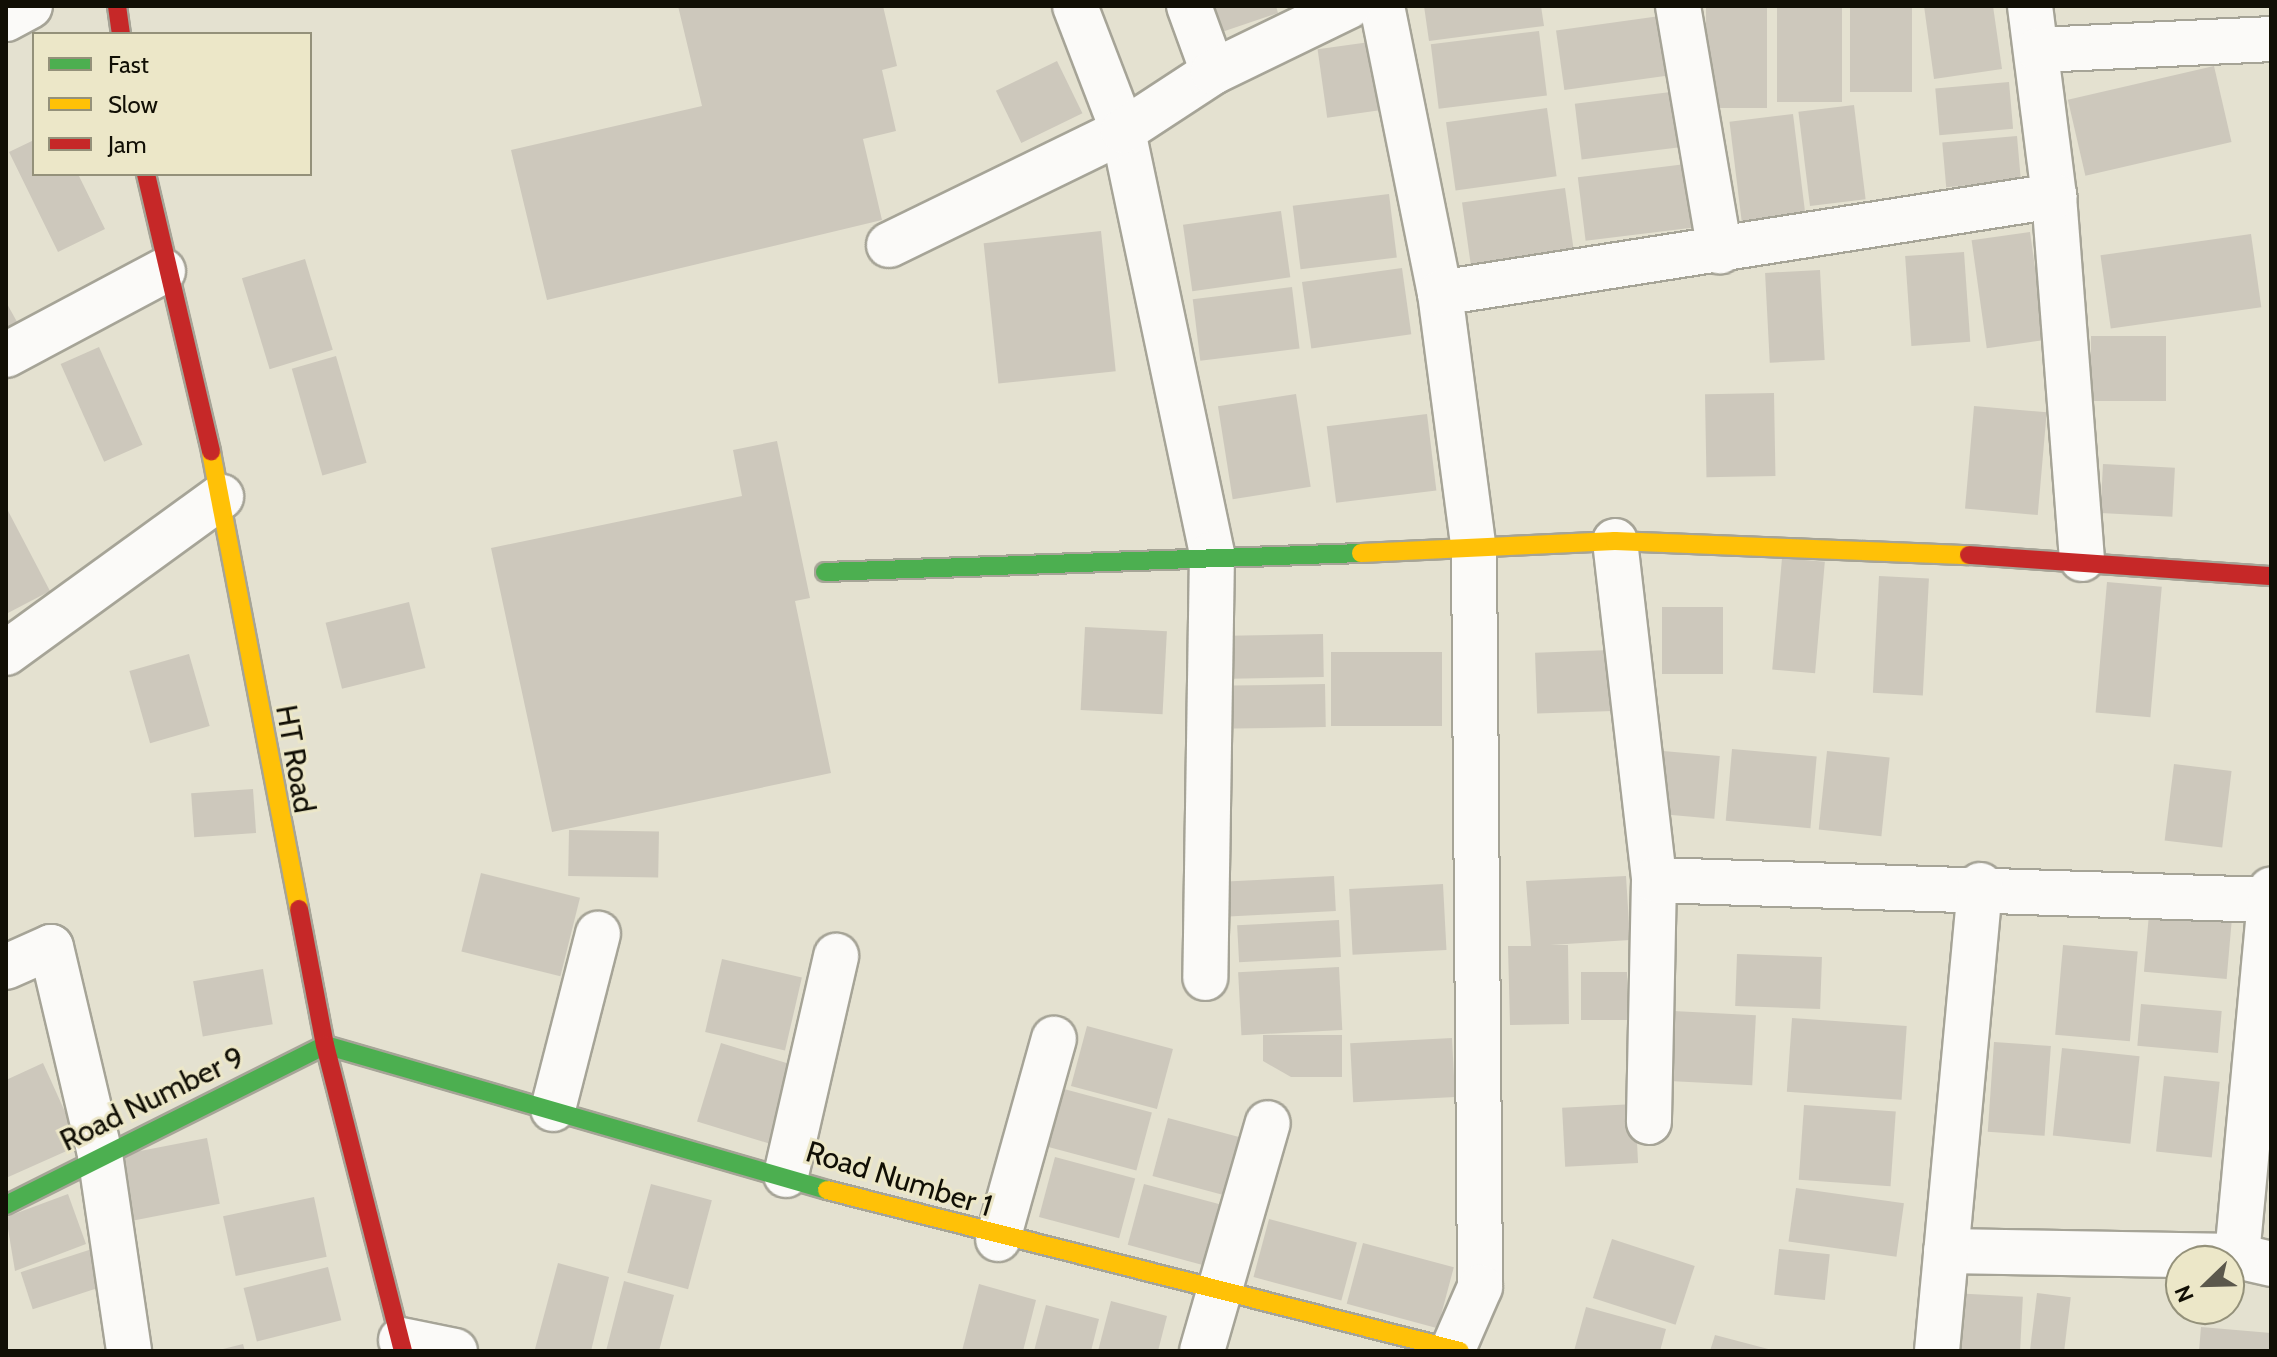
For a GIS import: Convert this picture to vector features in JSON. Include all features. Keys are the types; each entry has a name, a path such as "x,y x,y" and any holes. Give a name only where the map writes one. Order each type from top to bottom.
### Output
{"street":[{"path":"6,19 30,6"},
{"path":"117,6 121,32"},
{"path":"1075,6 1123,131 1212,554 1205,978"},
{"path":"1189,6 1213,72"},
{"path":"889,245 1123,131 1213,72 1349,6"},
{"path":"1382,6 1440,293 1474,552 1480,1287 1457,1350"},
{"path":"1678,6 1720,251"},
{"path":"2030,6 2039,50 2054,196 2082,559"},
{"path":"2039,50 2271,39"},
{"name":"HT Road","path":"146,176 163,271 221,497 325,1045 402,1345"},
{"path":"1440,293 2054,196"},
{"path":"6,355 163,271"},
{"path":"6,653 221,497"},
{"path":"825,572 1212,554 1474,552 1615,541 2082,559 2271,576"},
{"path":"1615,541 1654,880 1649,1122"},
{"path":"1654,880 1980,885 2271,900"},
{"path":"1937,1351 1980,885"},
{"path":"1946,1251 2254,1260 2271,890"},
{"path":"553,1109 598,934"},
{"path":"6,967 51,947 100,1154 129,1351"},
{"path":"786,1175 836,956"},
{"path":"998,1239 1054,1039"},
{"name":"Road Number 1","path":"325,1045 786,1175 998,1239 1457,1350"},
{"name":"Road Number 9","path":"6,1205 100,1154 325,1045"},
{"path":"1202,1351 1268,1123"},
{"path":"402,1345 455,1351"}],"building":[{"path":"678,6 883,6 897,66 882,70 896,131 863,139 882,220 547,300 511,150 702,106"},
{"path":"1203,6 1276,6 1278,13 1213,35"},
{"path":"1424,6 1541,6 1544,26 1429,41"},
{"path":"1706,6 1767,6 1767,108 1706,108"},
{"path":"1777,6 1842,6 1842,102 1777,102"},
{"path":"1850,6 1912,6 1912,92 1850,92"},
{"path":"1924,6 1993,6 2002,69 1934,79"},
{"path":"1660,16 1668,75 1564,90 1556,31"},
{"path":"1539,31 1547,96 1439,109 1431,44"},
{"path":"1377,41 1387,109 1327,118 1318,49"},
{"path":"1057,61 1082,113 1021,143 996,91"},
{"path":"2214,66 2232,142 2085,176 2068,100"},
{"path":"2009,82 2013,129 1939,135 1935,88"},
{"path":"1679,91 1686,147 1582,159 1575,104"},
{"path":"1854,105 1866,199 1810,206 1798,112"},
{"path":"1547,108 1557,176 1456,191 1446,122"},
{"path":"1793,114 1806,216 1742,224 1729,122"},
{"path":"2017,136 2021,181 1946,187 1942,143"},
{"path":"32,141 32,176 79,176 105,229 58,252 9,152"},
{"path":"1686,164 1694,228 1586,241 1578,177"},
{"path":"1565,188 1574,253 1471,268 1462,202"},
{"path":"1389,194 1397,258 1301,269 1293,206"},
{"path":"1281,211 1290,277 1192,291 1183,225"},
{"path":"1101,231 1116,371 998,384 984,243"},
{"path":"2030,232 2045,340 1987,348 1972,240"},
{"path":"2251,234 2261,307 2111,328 2100,255"},
{"path":"1964,252 1970,342 1911,346 1905,256"},
{"path":"305,259 333,350 270,369 242,278"},
{"path":"1402,268 1411,334 1311,348 1302,282"},
{"path":"1820,270 1825,360 1770,363 1765,273"},
{"path":"1292,287 1300,349 1200,361 1193,299"},
{"path":"6,302 21,329 6,338"},
{"path":"2091,336 2166,336 2166,401 2091,401"},
{"path":"99,347 143,445 104,462 61,364"},
{"path":"336,356 367,463 322,475 292,369"},
{"path":"1774,393 1775,476 1706,477 1705,394"},
{"path":"1296,394 1311,487 1233,499 1218,406"},
{"path":"1974,406 2047,412 2038,515 1965,509"},
{"path":"1427,414 1436,490 1336,503 1327,426"},
{"path":"777,441 810,598 795,601 831,773 552,832 491,548 742,496 733,450"},
{"path":"2103,464 2175,468 2172,517 2100,513"},
{"path":"6,507 50,591 6,614"},
{"path":"1782,558 1825,562 1815,673 1772,670"},
{"path":"1879,576 1929,579 1923,695 1873,693"},
{"path":"2107,582 2162,587 2150,717 2096,713"},
{"path":"409,602 425,668 342,689 326,623"},
{"path":"1662,607 1723,607 1723,674 1662,674"},
{"path":"1085,627 1167,631 1163,714 1081,710"},
{"path":"1323,634 1324,677 1230,679 1229,636"},
{"path":"1611,650 1613,711 1537,714 1535,653"},
{"path":"1331,652 1442,652 1442,726 1331,726"},
{"path":"189,654 210,726 150,743 129,671"},
{"path":"1325,684 1326,727 1234,729 1233,686"},
{"path":"1732,749 1817,756 1810,828 1726,821"},
{"path":"1663,751 1720,756 1714,819 1658,814"},
{"path":"1827,751 1890,758 1881,836 1819,830"},
{"path":"2174,764 2232,771 2222,847 2165,840"},
{"path":"253,789 256,833 194,837 191,793"},
{"path":"569,830 659,832 658,878 568,876"},
{"path":"481,873 580,898 560,976 461,952"},
{"path":"1334,876 1336,911 1224,917 1222,882"},
{"path":"1626,876 1630,940 1550,945 1568,945 1569,1024 1510,1025 1508,946 1531,946 1526,881"},
{"path":"1443,884 1446,950 1353,955 1349,889"},
{"path":"2149,914 2232,921 2227,979 2144,972"},
{"path":"1339,920 1341,957 1239,962 1237,925"},
{"path":"2063,945 2138,952 2130,1041 2055,1035"},
{"path":"1737,954 1822,957 1820,1009 1735,1006"},
{"path":"722,959 802,977 785,1051 705,1032"},
{"path":"1339,967 1342,1030 1241,1035 1238,972"},
{"path":"263,969 273,1024 203,1036 193,981"},
{"path":"1581,972 1627,972 1627,1020 1581,1020"},
{"path":"2141,1004 2222,1011 2218,1053 2137,1046"},
{"path":"1673,1011 1756,1015 1752,1085 1669,1081"},
{"path":"1792,1018 1907,1026 1902,1100 1787,1092"},
{"path":"1087,1026 1173,1049 1157,1109 1071,1086"},
{"path":"1263,1035 1342,1035 1342,1077 1291,1077 1263,1061"},
{"path":"1452,1038 1455,1097 1353,1102 1350,1043"},
{"path":"1994,1042 2051,1046 2045,1136 1988,1132"},
{"path":"721,1043 795,1066 771,1144 697,1121"},
{"path":"2062,1048 2140,1056 2130,1144 2053,1136"},
{"path":"43,1063 80,1145 6,1178 6,1080"},
{"path":"2164,1076 2220,1082 2212,1157 2156,1152"},
{"path":"1064,1089 1152,1113 1136,1171 1048,1147"},
{"path":"1635,1104 1638,1163 1565,1167 1562,1108"},
{"path":"1804,1105 1896,1111 1891,1186 1799,1180"},
{"path":"1168,1118 1252,1141 1237,1198 1152,1176"},
{"path":"207,1138 220,1204 125,1222 112,1157"},
{"path":"1055,1157 1135,1178 1119,1238 1039,1217"},
{"path":"651,1184 712,1200 688,1289 627,1273"},
{"path":"1144,1184 1232,1208 1216,1268 1128,1245"},
{"path":"1796,1188 1904,1203 1896,1257 1788,1241"},
{"path":"68,1194 86,1244 15,1271 6,1217"},
{"path":"314,1197 327,1257 236,1276 223,1216"},
{"path":"1269,1219 1357,1243 1341,1301 1253,1277"},
{"path":"1612,1239 1695,1266 1676,1325 1593,1298"},
{"path":"1363,1243 1454,1267 1437,1328 1347,1304"},
{"path":"92,1249 104,1286 33,1309 21,1272"},
{"path":"1779,1249 1830,1254 1825,1300 1774,1295"},
{"path":"558,1263 609,1277 591,1351 535,1349"},
{"path":"328,1267 341,1320 257,1341 244,1288"},
{"path":"624,1281 674,1295 659,1351 606,1351"},
{"path":"979,1284 1036,1300 1023,1351 962,1351"},
{"path":"1951,1293 2023,1297 2020,1351 1948,1351"},
{"path":"2037,1293 2071,1297 2064,1351 2030,1351"},
{"path":"1111,1301 1167,1316 1158,1351 1098,1351"},
{"path":"1046,1305 1099,1319 1091,1351 1034,1351"},
{"path":"1586,1307 1666,1329 1660,1351 1574,1351"},
{"path":"2201,1327 2271,1333 2271,1351 2199,1351"},
{"path":"1715,1335 1772,1350 1710,1351"},
{"path":"243,1344 245,1351 219,1351 219,1350"}],"traffic: fast":[{"path":"825,572 1361,553"},
{"path":"325,1045 827,1190"},
{"path":"6,1205 325,1045"}],"traffic: slow":[{"path":"211,452 299,909"},
{"path":"1361,553 1615,541 1969,555"},
{"path":"827,1190 1460,1351"}],"traffic: jam":[{"path":"117,6 121,32"},
{"path":"146,176 211,452"},
{"path":"1969,555 2271,576"},
{"path":"299,909 325,1045 403,1351"}]}
